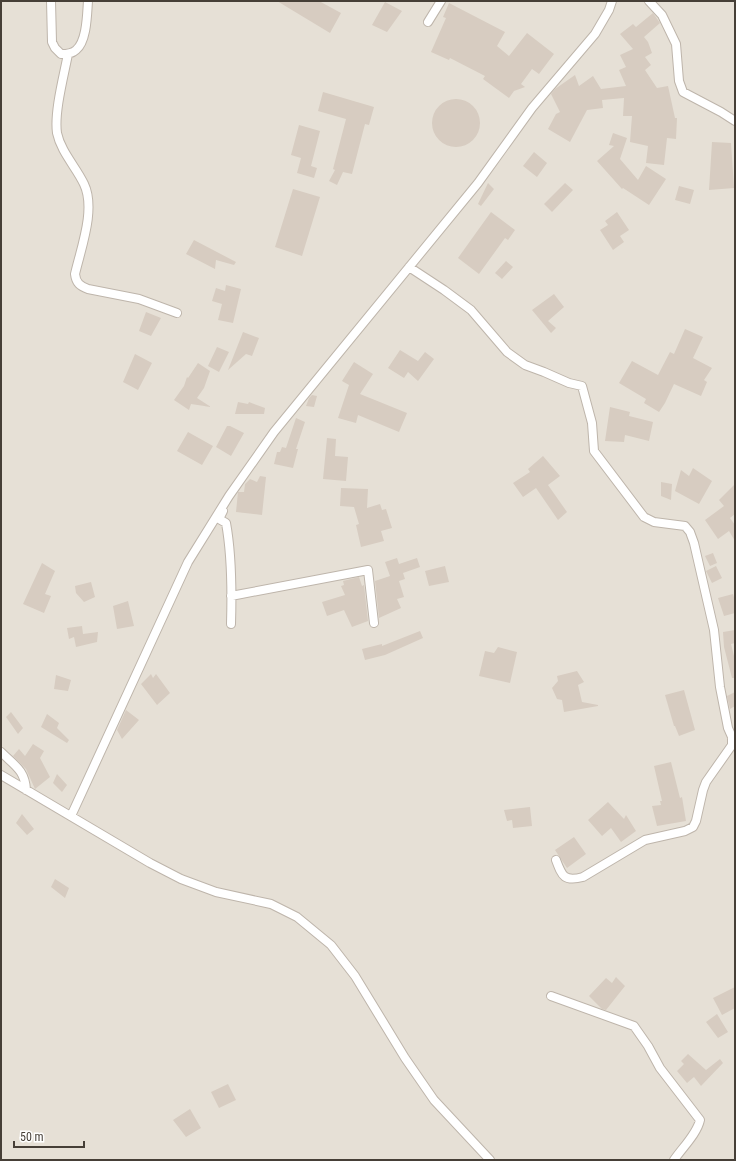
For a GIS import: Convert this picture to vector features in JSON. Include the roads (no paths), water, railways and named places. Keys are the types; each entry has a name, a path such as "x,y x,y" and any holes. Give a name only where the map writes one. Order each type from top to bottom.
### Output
{"street":[{"path":"51,1 52,42 61,54 68,54 76,50 81,43 86,25 88,1"},
{"path":"428,22 441,1"},
{"path":"71,816 188,562 229,496 274,432 478,183 532,108 595,34 609,10 612,1"},
{"path":"649,1 662,15 676,44 679,81 683,92 735,121"},
{"path":"68,54 57,117 57,133 63,150 84,184 88,198 88,218 75,274 76,280 81,286 88,289 139,299 177,313"},
{"path":"409,267 471,310 507,352 525,365 569,383 582,386 592,423 594,450 644,517 654,522 684,526 690,532 694,543 714,630 720,687 728,728 734,746 706,782 696,821 693,827 685,831 645,840 583,878 574,880 567,878 562,874 556,860"},
{"path":"229,496 219,519 226,523 228,539 231,596 230,624"},
{"path":"231,596 368,570 374,623"},
{"path":"1,752 22,773 25,780 26,790"},
{"path":"1,775 150,863 181,879 216,892 271,904 298,917 331,945 355,976 389,1033 434,1100 490,1160"},
{"path":"551,996 634,1026 641,1035 660,1068 700,1120 695,1132 674,1160"}]}
